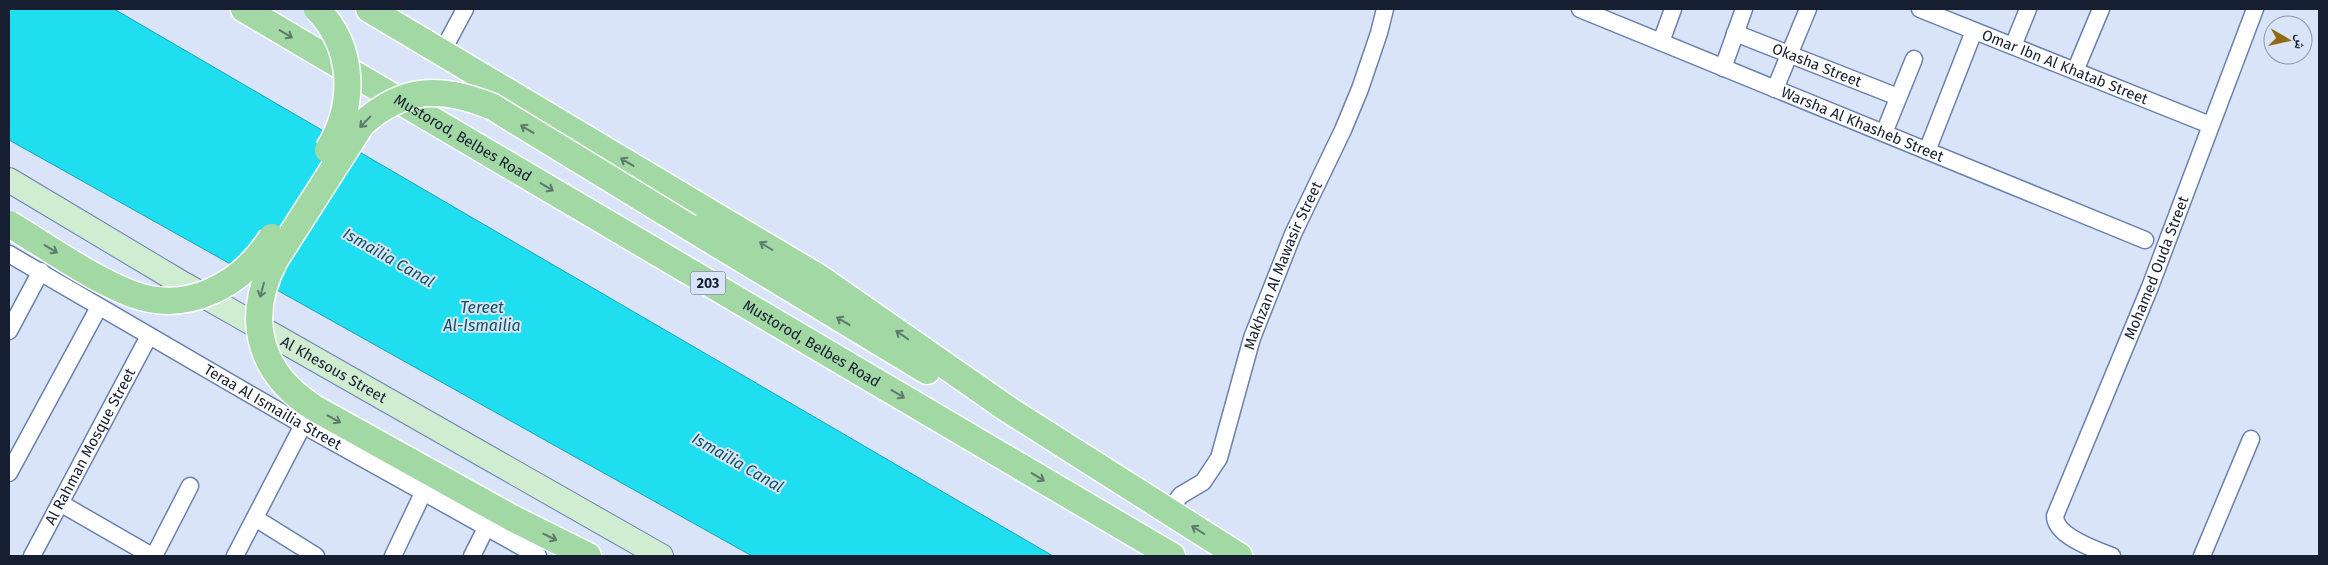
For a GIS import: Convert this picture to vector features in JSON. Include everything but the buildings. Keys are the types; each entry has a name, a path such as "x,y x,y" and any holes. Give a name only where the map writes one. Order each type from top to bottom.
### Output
{"main road":[{"name":"Mustorod, Belbes Road","path":"244,9 1172,556"},
{"path":"9,224 133,295 157,300 182,300 206,295 228,284 248,269 264,250 338,133 346,113 348,71 343,51 334,31 318,9"},
{"path":"369,9 818,277 1009,410 1239,556"},
{"path":"588,556 512,518 300,399 285,386 265,353 258,315 260,296 274,260 362,124 378,110 396,100 416,93 437,92 466,97 493,108 937,377 1009,410"},
{"name":"Al Khesous Street","path":"9,180 178,281 661,556"}],"street":[{"path":"442,52 465,9"},
{"name":"Makhzan Al Mawasir Street","path":"1168,511 1181,495 1203,482 1219,458 1252,338 1293,234 1356,97 1379,33 1385,9"},
{"name":"Warsha Al Khasheb Street","path":"1580,9 1609,14 1661,42 2145,240"},
{"path":"1661,42 1673,9"},
{"path":"1723,68 1744,9"},
{"path":"1775,89 1808,9"},
{"name":"Omar Ibn Al Khatab Street","path":"1920,9 1957,16 1974,30 2210,125"},
{"path":"2013,46 2028,9"},
{"path":"2075,71 2101,9"},
{"name":"Mohamed Ouda Street","path":"2112,556 2078,542 2063,532 2057,524 2055,516 2153,280 2255,9"},
{"path":"1928,151 1974,30"},
{"name":"Okasha Street","path":"1735,33 1898,98"},
{"path":"1884,133 1914,59"},
{"name":"Teraa Al Ismailia Street","path":"9,254 303,425 538,556"},
{"path":"9,331 41,271"},
{"path":"9,473 99,307"},
{"name":"Al Rahman Mosque Street","path":"32,556 149,336"},
{"path":"235,556 303,425"},
{"path":"2202,556 2251,439"},
{"path":"60,503 153,556 190,486"},
{"path":"393,556 423,493"},
{"path":"255,518 316,556"},
{"path":"472,556 486,528"}],"water":[{"path":"9,9 114,9 1053,556 752,556 9,140"}],"water label":[{"name":"Ismaïlia Canal","path":"389,257"},
{"name":"Tereet Al-Ismailia","path":"482,316"},
{"name":"Ismaïlia Canal","path":"738,462"}]}
